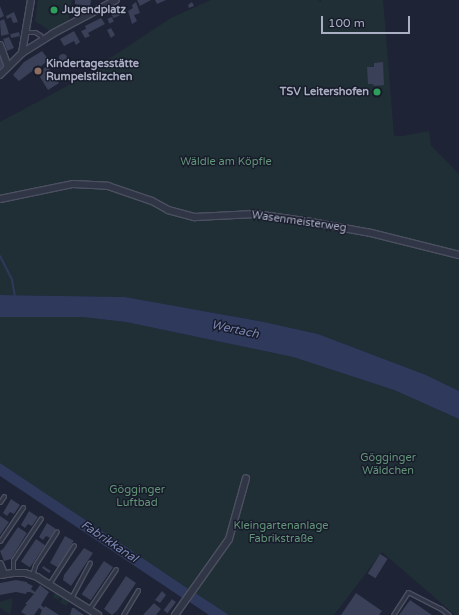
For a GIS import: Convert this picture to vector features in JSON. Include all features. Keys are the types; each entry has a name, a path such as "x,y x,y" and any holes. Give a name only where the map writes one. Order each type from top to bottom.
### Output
{"street":[{"path":"22,53 31,0"},
{"path":"0,75 22,53 116,0"},
{"path":"0,45 8,67"},
{"name":"Wasenmeisterweg","path":"0,199 73,184 108,186 130,195 152,201 168,210 195,217 255,214 311,222 371,233 459,255"},
{"path":"175,615 229,539 246,478"},
{"path":"0,564 2,575 13,573 32,575 98,615"}],"lane":[{"path":"26,32 35,32 40,35 43,40"},
{"path":"0,502 4,496"},
{"path":"0,541 23,507"},
{"path":"13,573 13,560 41,518"},
{"path":"32,575 35,565 57,531"},
{"path":"49,584 74,545"},
{"path":"71,598 90,563"},
{"path":"89,609 116,569"},
{"path":"123,615 138,590"},
{"path":"393,615 408,592 440,608 449,615"}],"green space":[{"name":"Jugendplatz","path":"38,0 72,0 68,24 52,32 35,21"},
{"name":"Wäldle am Köpfle","path":"211,0 318,0 321,2 321,0 383,0 394,136 403,136 429,131 431,146 459,174 459,391 426,375 318,334 264,322 125,297 0,295 0,122 71,84 171,18"},
{"name":"Gögginger Wäldchen","path":"0,317 82,317 126,322 293,357 394,390 459,419 459,615 455,615 382,552 334,615 229,615 194,592 194,589 225,548 230,539 247,483 251,480 245,479 225,547 190,590 0,463"},
{"path":"55,593 69,601 66,606 60,602 62,598 60,597 58,600 53,597"},
{"path":"12,598 10,614 0,608 0,602"}],"water":[{"name":"Wertach","path":"0,295 125,297 264,322 318,334 426,375 459,391 459,419 394,390 293,357 126,322 82,317 0,317"},
{"name":"Fabrikkanal","path":"0,463 190,590 184,599 0,476"},
{"path":"194,592 229,615 209,615 188,601"}],"building":[{"path":"75,0 91,0 90,6 75,4"},
{"path":"137,0 151,0 140,6"},
{"path":"155,0 166,0 157,4"},
{"path":"136,2 140,13 134,15 137,21 132,24 128,11 133,8 132,5"},
{"path":"192,2 194,6 189,8 188,5"},
{"path":"124,5 127,12 113,18 110,11"},
{"path":"0,6 4,16 0,18"},
{"path":"72,6 76,7 75,14 70,14"},
{"path":"14,12 18,22 13,23 11,17 7,19 6,16"},
{"path":"112,17 114,22 109,24 107,19"},
{"path":"101,18 105,24 88,33 90,36 85,38 81,31 86,29 85,26"},
{"path":"4,19 9,34 1,36 0,21"},
{"path":"111,28 115,35 111,38 107,30"},
{"path":"74,31 80,42 76,45 74,41 64,46 60,39"},
{"path":"19,32 20,36 11,38 10,34"},
{"path":"9,37 14,48 7,51 3,39"},
{"path":"42,51 49,60 41,66 43,69 47,66 59,83 48,90 35,69 19,81 13,75 24,62"},
{"path":"0,52 3,66 0,69"},
{"path":"61,54 65,54 67,58 65,62 61,62 59,60 59,56"},
{"path":"383,62 384,85 374,86 373,84 368,84 367,67 374,67 374,63"},
{"path":"11,499 20,505 14,514 10,512 7,516 3,513"},
{"path":"29,511 38,517 32,526 28,524 25,528 21,525"},
{"path":"0,516 9,522 0,535"},
{"path":"47,523 56,529 50,538 46,536 43,540 39,537"},
{"path":"18,527 27,533 11,559 4,561 0,551"},
{"path":"65,536 74,541 59,568 50,563"},
{"path":"36,539 45,545 30,568 21,561"},
{"path":"84,548 93,553 71,586 63,580 64,575"},
{"path":"380,554 388,559 375,578 368,574"},
{"path":"104,561 113,567 91,600 82,594"},
{"path":"43,566 51,571 49,573 42,568"},
{"path":"126,576 136,583 117,611 112,615 104,609"},
{"path":"16,580 27,582 33,586 31,589 35,592 40,585 49,592 41,605 59,615 40,615 42,610 39,608 34,615 26,615 21,612 27,604 25,604 34,594 30,592 27,592 26,594 16,592 0,595 0,583"},
{"path":"162,591 166,595 160,603 155,600"},
{"path":"356,593 382,611 379,615 341,615"},
{"path":"172,599 176,602 168,613 164,610"},
{"path":"410,600 432,615 399,615"},
{"path":"154,603 161,609 156,615 143,615"},
{"path":"72,608 74,608 84,615 70,615"}],"waterway":[{"path":"0,256 12,280 15,297"}],"place":[{"name":"Jugendplatz","path":"54,10"},
{"name":"Kindertagesstätte Rumpelstilzchen","path":"38,71"},
{"name":"TSV Leitershofen","path":"377,92"}],"park label":[{"name":"Gögginger Luftbad","path":"137,497"},
{"name":"Kleingartenanlage Fabrikstraße","path":"281,533"}]}
